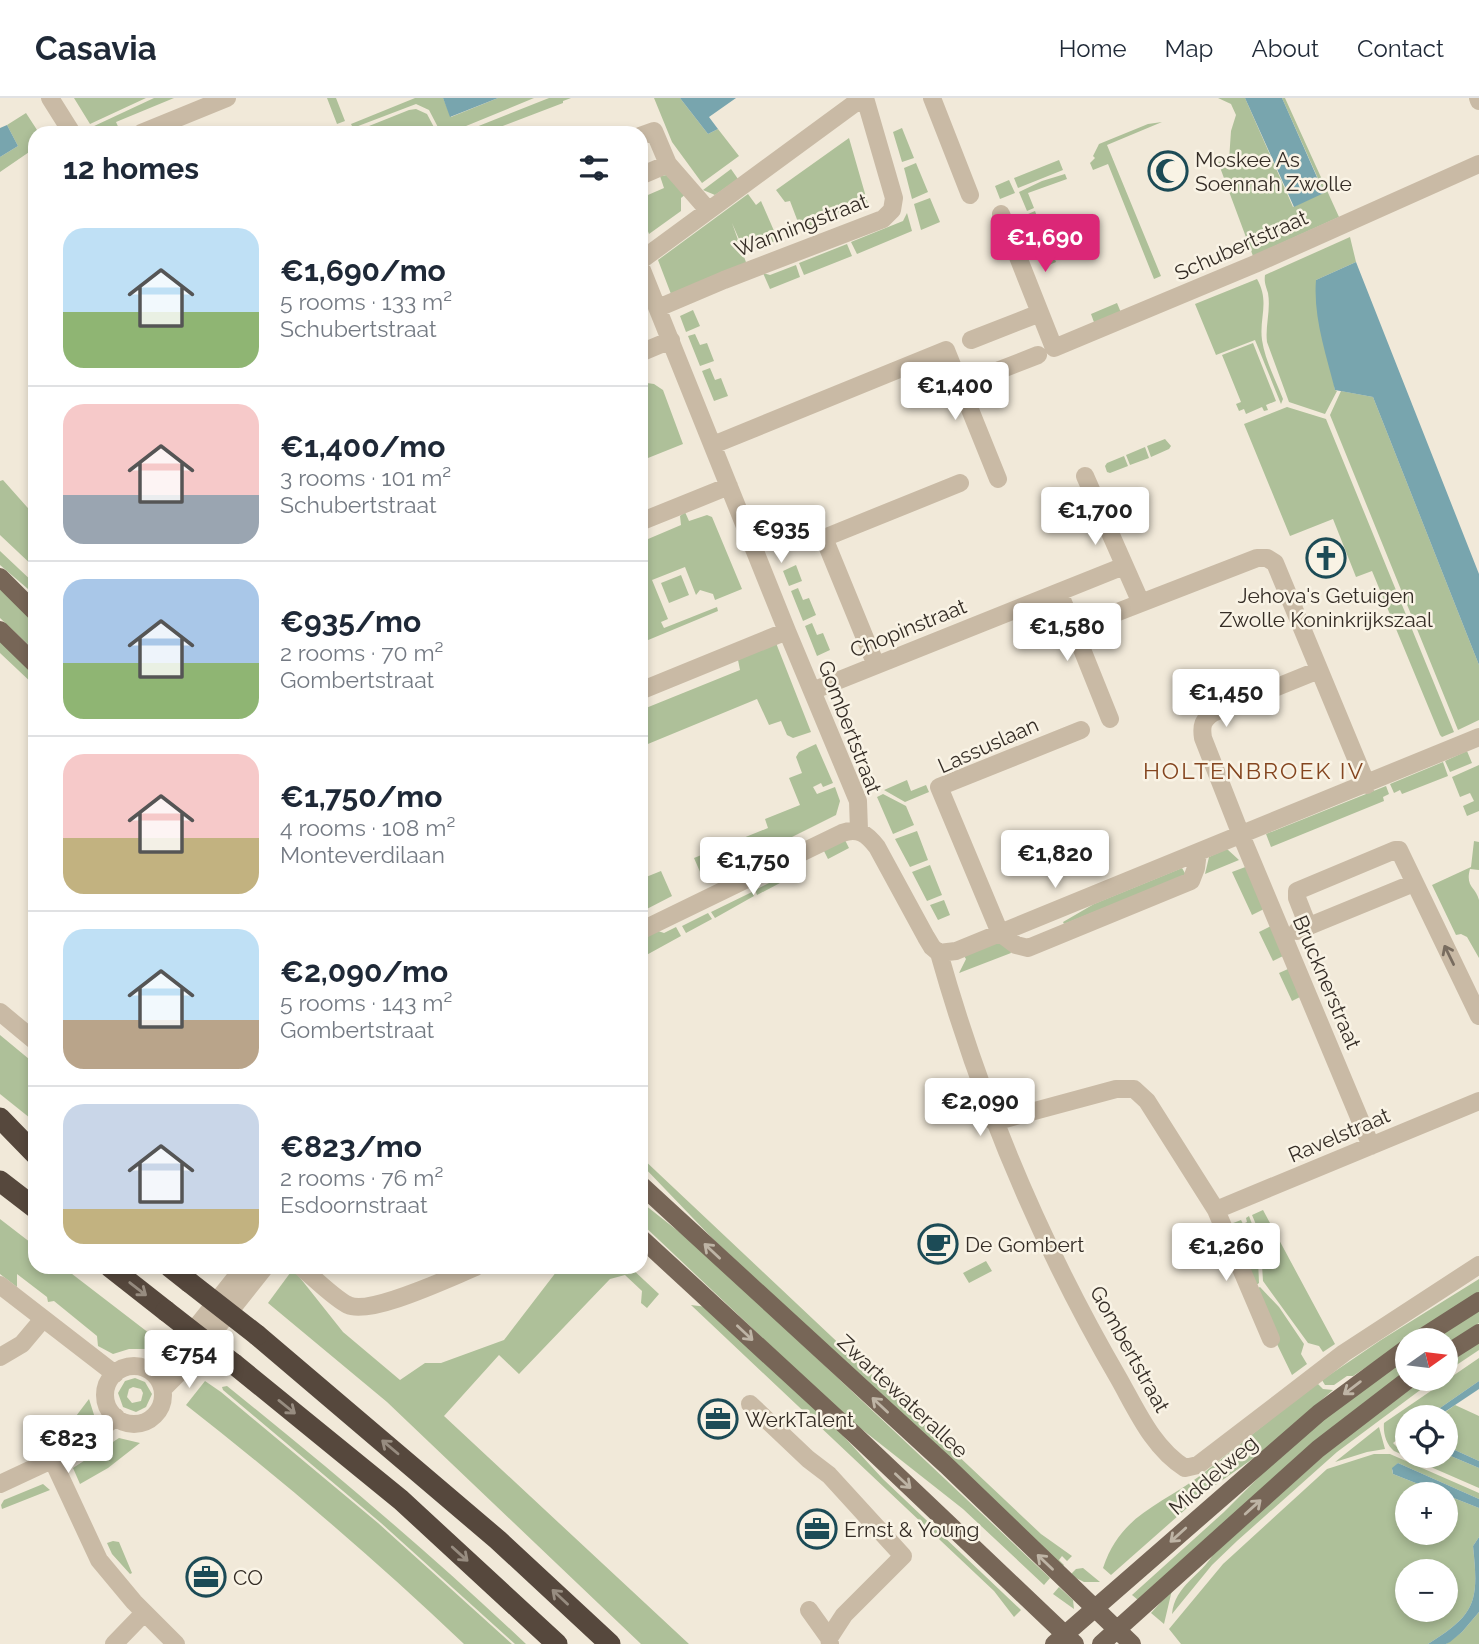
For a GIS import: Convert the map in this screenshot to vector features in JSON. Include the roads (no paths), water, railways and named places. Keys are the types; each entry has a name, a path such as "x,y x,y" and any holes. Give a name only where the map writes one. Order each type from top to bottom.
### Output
{"highway":[{"path":"0,1118 28,1147"},
{"path":"0,1136 28,1158"},
{"path":"0,1181 28,1203"},
{"path":"0,1197 28,1215"},
{"path":"119,1274 401,1500 557,1644"},
{"path":"179,1274 257,1335 488,1531 610,1644"}],"main road":[{"path":"0,577 28,605"},
{"path":"0,630 28,657"},
{"name":"Zwartewaterallee","path":"648,1191 946,1465 1132,1644"},
{"path":"648,1244 864,1443 1065,1641"},
{"path":"1437,1328 1479,1301"},
{"path":"1458,1346 1479,1333"},
{"name":"Middelweg","path":"1065,1641 1094,1609 1319,1413 1395,1357"},
{"path":"1101,1644 1318,1449 1395,1390"}],"street":[{"path":"50,98 68,126"},
{"path":"158,126 227,98"},
{"name":"Wanningstraat","path":"648,257 708,210 864,98 894,198 892,210 883,219 658,308"},
{"path":"932,98 970,195"},
{"path":"648,133 654,131 668,164 708,210"},
{"path":"648,173 668,164"},
{"name":"Schubertstraat","path":"1001,214 1054,348 1221,279 1479,164"},
{"name":"Gombertstraat","path":"648,283 858,801 859,830 869,836 877,847 926,937 939,953 957,1016 994,1122 1025,1196 1107,1358 1154,1438 1185,1468"},
{"path":"971,340 1040,313"},
{"path":"648,349 671,340"},
{"path":"713,445 946,350 998,479"},
{"path":"961,385 1038,355"},
{"path":"1085,476 1140,603"},
{"path":"876,665 824,538 960,483"},
{"path":"648,519 729,486"},
{"path":"1074,629 1257,558 1266,558 1275,563 1367,785"},
{"name":"Chopinstraat","path":"812,691 1124,566"},
{"path":"1059,592 1110,719"},
{"path":"648,688 787,631"},
{"name":"Brucknerstraat","path":"1319,670 1213,713 1204,719 1203,738 1370,1146"},
{"name":"Lassuslaan","path":"1000,933 939,787 1081,730"},
{"path":"939,953 956,951 1479,737"},
{"path":"648,927 842,832 859,830"},
{"path":"1308,926 1297,891 1399,850 1479,1016"},
{"path":"1000,933 1016,945 1028,948 1191,881 1198,852"},
{"path":"1284,936 1414,883"},
{"path":"0,1012 28,1035"},
{"path":"994,1122 1116,1089 1134,1089 1147,1101 1216,1210 1271,1339"},
{"name":"Ravelstraat","path":"1216,1210 1479,1101"},
{"name":"Middelweg","path":"1185,1468 1198,1465 1344,1353 1479,1265"},
{"path":"153,1373 174,1355 238,1274"},
{"path":"163,1389 153,1373 134,1366 115,1374 108,1382 105,1393 109,1409 116,1417 128,1424 147,1421 160,1408 163,1389 188,1364 259,1274"},
{"path":"309,1274 348,1306 366,1307 383,1304 458,1274"},
{"path":"0,1286 115,1374"},
{"path":"0,1357 22,1344 43,1319"},
{"path":"750,1404 808,1460 829,1475 903,1556 844,1615 829,1641 809,1610"},
{"path":"0,1484 53,1461 89,1440 116,1417"},
{"path":"53,1461 99,1560 144,1613 176,1644"},
{"path":"114,1644 144,1613"}],"water":[{"path":"443,98 498,98 450,117"},
{"path":"680,98 736,98 709,117 718,129 708,134"},
{"path":"1245,98 1282,98 1324,193 1294,207"},
{"path":"7,125 18,146 0,157 0,128"},
{"path":"1356,262 1479,574 1479,665 1373,397 1335,390 1318,322 1316,280"},
{"path":"1479,1381 1479,1389 1455,1405 1444,1405"},
{"path":"1458,1451 1479,1461 1479,1468 1458,1459"},
{"path":"1395,1466 1395,1468 1409,1468 1441,1482 1413,1482 1393,1474 1392,1468"},
{"path":"1458,1490 1479,1499 1479,1508 1458,1500"},
{"path":"1479,1537 1479,1612 1450,1642 1428,1644 1456,1624 1471,1605 1475,1581 1473,1546"}],"place":[{"name":"Moskee As Soennah Zwolle","path":"1168,171"},
{"name":"Jehova's Getuigen Zwolle Koninkrijkszaal","path":"1326,558"},
{"name":"De Gombert","path":"938,1244"},
{"name":"WerkTalent","path":"718,1419"},
{"name":"Ernst & Young","path":"817,1529"},
{"name":"CO","path":"206,1577"}],"district":[{"name":"HOLTENBROEK IV","path":"1254,770"}]}
